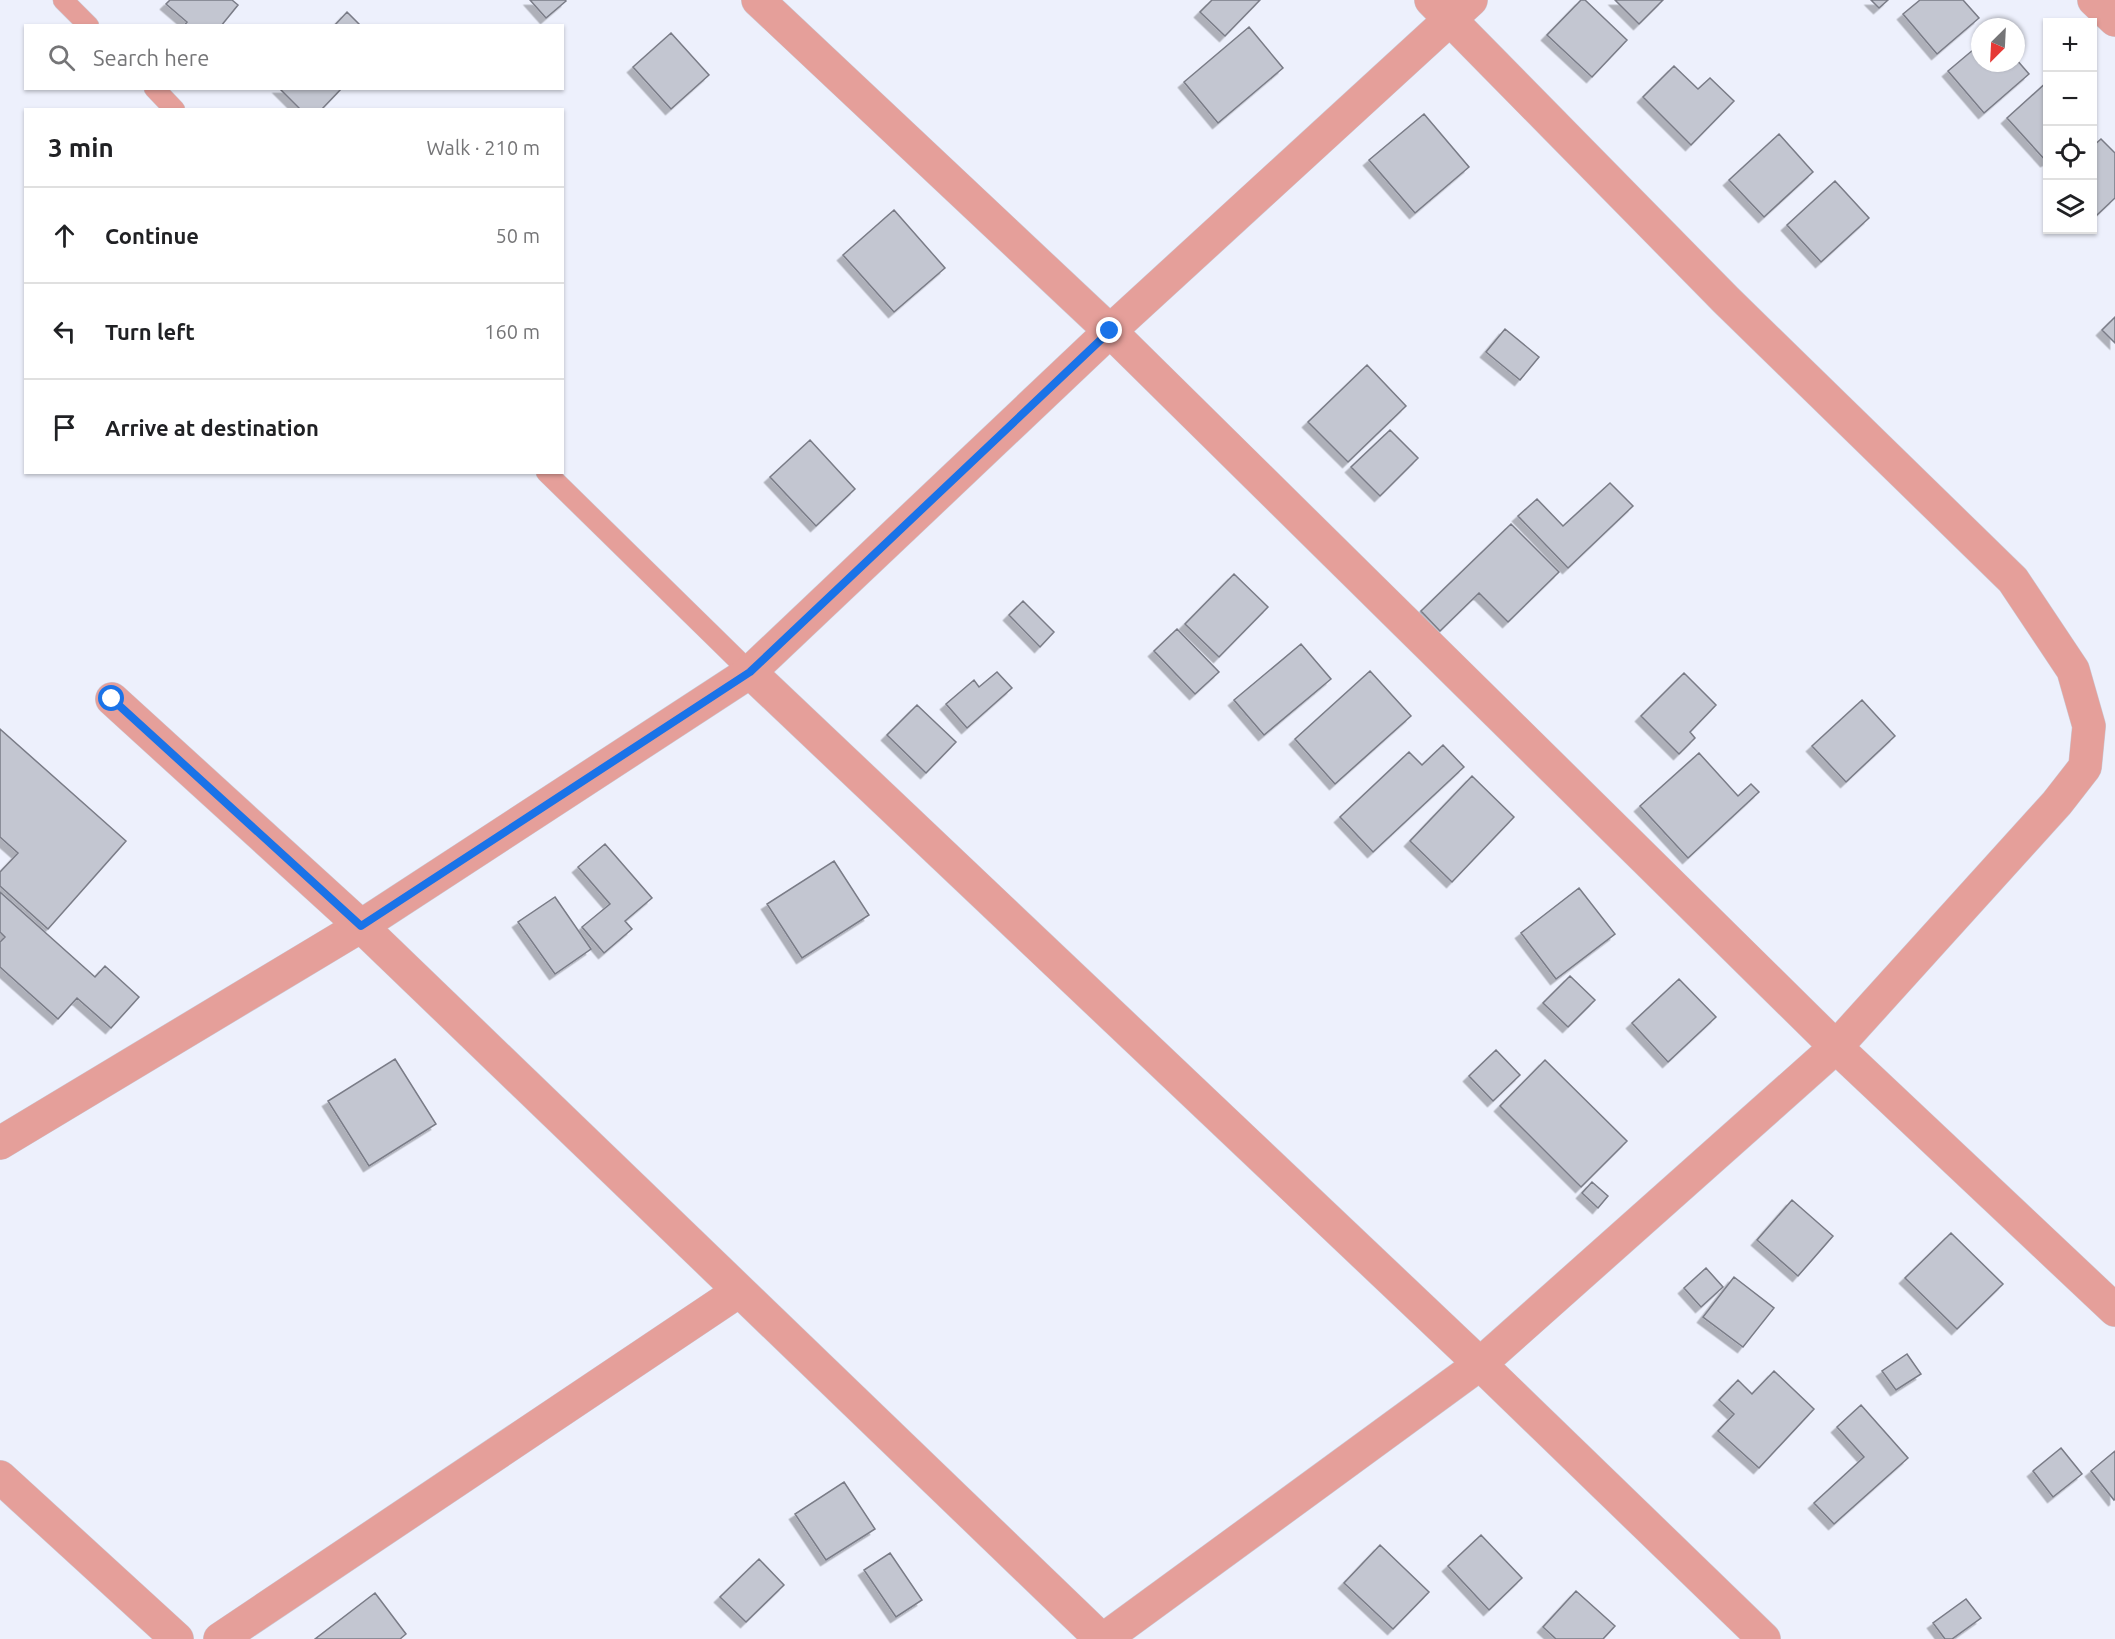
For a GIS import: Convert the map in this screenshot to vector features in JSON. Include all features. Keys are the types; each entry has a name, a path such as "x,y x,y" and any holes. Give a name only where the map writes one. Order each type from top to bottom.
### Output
{"street":[{"path":"758,0 1110,331 1836,1047 2115,1310"},
{"path":"2094,0 2115,20"},
{"path":"0,1143 361,926 750,672 1451,6 1726,300 2013,580 2073,670 2089,726 2085,767 2057,804 1836,1047 1480,1364 1102,1639 361,926 112,699"},
{"path":"750,672 1480,1364 1764,1639"},
{"path":"220,1639 740,1291"},
{"path":"0,1477 177,1639"}],"lane":[{"path":"63,0 87,24"},
{"path":"156,90 173,108"},
{"path":"548,474 750,672"}],"building":[{"path":"170,0 232,0 238,5 223,24 186,24 187,22 166,4"},
{"path":"530,0 565,0 566,1 546,18"},
{"path":"1212,0 1260,0 1225,36 1200,12"},
{"path":"1581,0 1585,0 1627,40 1592,77 1547,35"},
{"path":"1615,0 1663,0 1639,24"},
{"path":"1871,0 1888,0 1879,8"},
{"path":"1920,0 1963,0 1979,18 1971,18 1971,25 1937,54 1903,14"},
{"path":"347,12 359,24 336,24"},
{"path":"1249,27 1283,68 1218,123 1184,82"},
{"path":"671,33 709,75 671,109 633,67"},
{"path":"1971,52 1971,72 2025,72 2025,69 2029,74 1984,113 1948,71"},
{"path":"1674,66 1698,89 1710,78 1734,101 1691,145 1643,97"},
{"path":"2043,86 2043,158 2007,118"},
{"path":"281,90 340,90 323,108 299,108"},
{"path":"1424,114 1469,167 1415,213 1369,160"},
{"path":"1779,134 1813,172 1764,217 1729,180"},
{"path":"2101,139 2115,153 2115,198 2097,215 2097,180 2097,143"},
{"path":"1835,181 1869,218 1821,262 1787,225"},
{"path":"894,210 945,268 894,312 843,255"},
{"path":"2115,317 2115,343 2102,330"},
{"path":"1505,329 1539,357 1520,380 1486,352"},
{"path":"1367,365 1406,406 1348,462 1308,422"},
{"path":"1390,430 1418,458 1380,496 1351,467"},
{"path":"810,440 855,489 816,526 770,477"},
{"path":"1610,483 1633,506 1568,568 1518,516 1537,499 1563,526"},
{"path":"1511,524 1559,572 1508,622 1479,593 1440,631 1421,611"},
{"path":"1234,574 1268,607 1219,657 1185,624"},
{"path":"1023,601 1054,632 1040,647 1009,615"},
{"path":"1177,629 1219,672 1195,694 1154,651"},
{"path":"1301,644 1331,679 1264,735 1234,700"},
{"path":"1370,671 1411,716 1335,784 1295,739"},
{"path":"997,672 1012,688 967,728 946,704 974,680 979,687"},
{"path":"1684,673 1716,705 1690,732 1695,738 1679,754 1641,716"},
{"path":"1862,700 1895,736 1846,782 1812,746"},
{"path":"917,705 956,742 926,773 887,735"},
{"path":"0,729 126,841 48,929 0,886 0,872 18,853 0,837"},
{"path":"1443,745 1464,767 1373,852 1340,817 1409,752 1422,765"},
{"path":"1699,753 1738,796 1751,784 1759,792 1688,858 1640,806"},
{"path":"1472,776 1514,817 1452,882 1410,841"},
{"path":"605,844 652,898 625,921 632,929 604,953 582,927 610,904 578,867"},
{"path":"834,861 869,915 802,958 767,904"},
{"path":"1579,888 1615,934 1556,979 1521,933"},
{"path":"0,892 95,977 105,966 139,997 111,1028 77,998 58,1019 0,967 0,942 5,937 0,932"},
{"path":"555,897 591,949 555,974 518,922"},
{"path":"1570,976 1595,1000 1568,1027 1543,1003"},
{"path":"1679,979 1716,1017 1668,1062 1632,1023"},
{"path":"1496,1050 1520,1075 1493,1101 1469,1076"},
{"path":"395,1059 436,1124 369,1166 328,1101"},
{"path":"1545,1060 1627,1141 1581,1187 1500,1106"},
{"path":"1592,1182 1608,1196 1598,1208 1582,1193"},
{"path":"1792,1200 1833,1236 1798,1276 1757,1240"},
{"path":"1951,1233 2003,1284 1957,1329 1905,1278"},
{"path":"1706,1268 1723,1287 1701,1307 1684,1288"},
{"path":"1734,1277 1774,1308 1743,1347 1703,1317"},
{"path":"1907,1354 1921,1374 1896,1390 1882,1371"},
{"path":"1774,1371 1814,1409 1759,1468 1718,1431 1734,1414 1719,1400 1738,1380 1752,1394"},
{"path":"1861,1405 1908,1458 1834,1524 1814,1503 1864,1457 1837,1427"},
{"path":"2061,1448 2082,1474 2053,1497 2033,1471"},
{"path":"2115,1451 2115,1499 2114,1500 2091,1471"},
{"path":"844,1482 875,1529 826,1560 795,1514"},
{"path":"1481,1535 1522,1578 1489,1610 1448,1566"},
{"path":"1380,1545 1429,1592 1393,1629 1344,1583"},
{"path":"890,1553 922,1600 896,1617 864,1570"},
{"path":"759,1559 784,1585 746,1622 720,1597"},
{"path":"1576,1591 1615,1626 1603,1639 1556,1639 1543,1627"},
{"path":"375,1593 406,1634 400,1639 315,1639"},
{"path":"1966,1599 1981,1618 1952,1639 1945,1639 1933,1623"}],"route":[{"path":"112,699 361,926 750,672 1110,331"}]}
